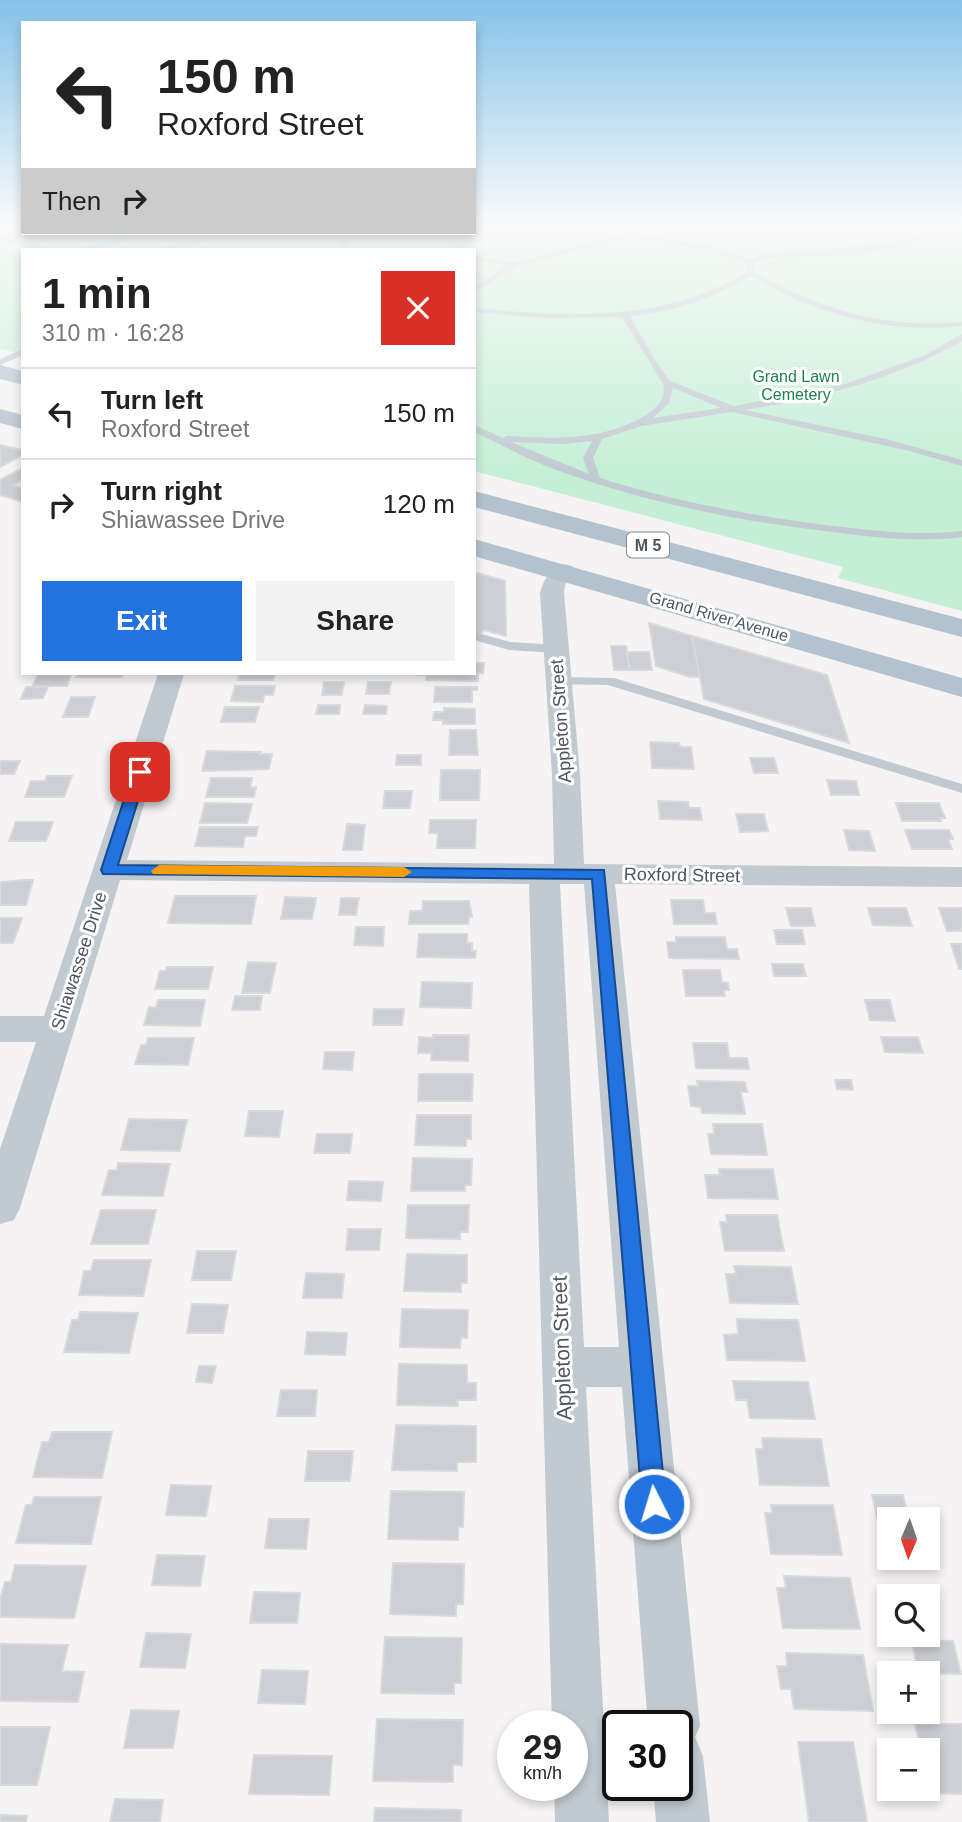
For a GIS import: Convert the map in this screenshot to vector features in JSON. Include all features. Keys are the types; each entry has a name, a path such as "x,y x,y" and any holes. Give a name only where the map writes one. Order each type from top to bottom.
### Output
{"main road":[{"path":"0,372 21,377"},
{"path":"0,415 21,413"},
{"path":"0,415 21,421"},
{"name":"M 5","path":"476,500 962,628"},
{"name":"Grand River Avenue","path":"476,548 956,686"},
{"path":"773,632 824,622 831,616 822,592"},
{"path":"956,686 945,671 948,655 962,648"}],"street":[{"name":"Appleton Street","path":"564,571 554,584 552,593 570,874 563,1368 582,1822"},
{"name":"Shiawassee Drive","path":"0,1208 171,675"},
{"name":"Roxford Street","path":"108,870 962,877"},
{"name":"Appleton Street","path":"570,874 641,1366 673,1710"},
{"path":"0,1028 57,1029"},
{"path":"563,1368 641,1366"},
{"path":"681,1801 683,1822"}],"lane":[{"path":"476,310 571,316 625,315 664,307"},
{"path":"822,307 847,316 902,325 962,324"},
{"path":"625,315 668,383 732,409 909,447 962,463"},
{"path":"476,438 547,442 598,438 641,423 845,388 919,361 962,337"},
{"path":"0,362 21,353"},
{"path":"641,423 661,409 669,394 668,383"},
{"path":"476,429 549,463 596,480 677,503 776,523 942,538 962,534"},
{"path":"596,480 588,458 598,438"},
{"path":"476,637 509,646 556,649"},
{"path":"559,681 609,681 962,789"}],"green space":[{"name":"Grand Lawn Cemetery","path":"0,307 21,307 21,354 0,349"},
{"name":"Grand Lawn Cemetery","path":"476,307 962,307 962,611 838,578 843,567 476,472"}],"building":[{"path":"0,445 21,450 21,456 0,467"},
{"path":"21,469 21,481 13,485 21,487 21,501 0,495 0,480"},
{"path":"476,573 505,581 506,636 484,630 476,634"},
{"path":"649,623 692,636 700,677 690,677 656,666"},
{"path":"692,636 827,675 849,743 704,699"},
{"path":"611,646 626,646 630,670 614,670"},
{"path":"627,652 649,652 652,670 630,670"},
{"path":"476,663 484,663 483,673 478,673 478,681 426,680 426,675 476,675"},
{"path":"38,675 71,675 67,686 33,686"},
{"path":"77,675 123,675 122,677 76,677"},
{"path":"239,675 275,675 273,680 238,680"},
{"path":"324,682 344,682 342,695 322,695"},
{"path":"368,682 391,682 389,694 366,694"},
{"path":"235,686 275,686 273,695 264,695 263,702 231,701"},
{"path":"26,687 48,687 43,698 21,699"},
{"path":"435,687 477,687 477,690 472,690 472,702 434,702"},
{"path":"71,697 95,697 88,717 63,717"},
{"path":"318,705 340,705 339,714 316,714"},
{"path":"365,705 387,706 386,714 363,714"},
{"path":"225,707 259,707 255,722 221,722"},
{"path":"444,708 475,709 475,724 443,724 443,720 433,720 434,712 444,712"},
{"path":"450,730 476,730 478,755 449,755"},
{"path":"650,742 679,743 680,747 691,747 694,769 652,768"},
{"path":"207,751 272,754 269,769 202,771"},
{"path":"397,755 421,755 421,765 396,765"},
{"path":"750,758 774,758 778,773 754,773"},
{"path":"0,761 20,761 14,774 0,774"},
{"path":"441,770 480,770 479,800 440,800"},
{"path":"47,776 72,776 64,797 25,797 31,781 45,781"},
{"path":"211,778 252,778 250,788 256,787 254,797 206,797"},
{"path":"827,780 856,781 859,795 831,795"},
{"path":"385,791 412,791 410,808 383,808"},
{"path":"658,801 688,802 689,808 700,808 702,820 660,819"},
{"path":"205,803 252,804 247,823 200,823"},
{"path":"896,803 939,803 945,818 940,818 941,821 902,821"},
{"path":"736,814 764,814 768,831 740,832"},
{"path":"430,820 476,820 475,848 437,848 438,833 429,833"},
{"path":"16,822 53,822 46,841 9,841"},
{"path":"347,824 365,825 362,850 343,850"},
{"path":"200,827 258,827 256,836 245,836 243,847 195,846"},
{"path":"844,830 869,831 875,851 849,850"},
{"path":"905,830 949,830 953,839 948,839 952,849 912,849"},
{"path":"33,880 26,905 0,905 0,882"},
{"path":"175,896 256,896 251,924 168,923"},
{"path":"285,897 316,898 312,919 281,919"},
{"path":"341,898 359,898 356,915 339,915"},
{"path":"671,900 703,900 705,913 715,913 717,924 674,924"},
{"path":"423,901 469,901 472,917 469,917 468,924 409,924 410,911 422,911"},
{"path":"786,908 811,908 815,926 791,926"},
{"path":"868,908 906,908 912,926 873,925"},
{"path":"939,908 962,908 962,931 947,931"},
{"path":"0,918 22,918 13,943 0,943"},
{"path":"356,927 384,927 383,946 354,945"},
{"path":"774,930 802,930 805,944 777,944"},
{"path":"419,934 467,934 467,943 472,943 472,951 476,951 475,958 417,957"},
{"path":"676,937 725,937 727,949 737,949 739,959 669,958 667,942 676,942"},
{"path":"951,944 962,944 962,969 959,969"},
{"path":"248,962 276,963 270,993 242,993"},
{"path":"772,964 803,964 806,976 774,976"},
{"path":"167,967 213,967 208,989 155,989 160,971 166,971"},
{"path":"683,970 720,970 722,982 728,983 729,990 724,990 725,996 686,996"},
{"path":"422,982 472,983 471,1008 420,1007"},
{"path":"235,996 262,996 260,1010 232,1010"},
{"path":"158,1000 205,1000 200,1026 144,1025 149,1007 156,1008"},
{"path":"865,1000 890,1000 895,1021 870,1020"},
{"path":"374,1009 404,1009 402,1025 373,1025"},
{"path":"433,1035 469,1035 468,1061 431,1060 432,1053 418,1053 419,1037 433,1038"},
{"path":"881,1037 918,1037 923,1053 885,1052"},
{"path":"148,1038 194,1038 188,1065 135,1064 141,1045 146,1045"},
{"path":"693,1043 727,1043 729,1058 747,1058 749,1069 696,1068"},
{"path":"325,1052 354,1052 352,1070 323,1069"},
{"path":"419,1074 473,1074 472,1101 418,1101"},
{"path":"835,1080 851,1080 853,1090 837,1089"},
{"path":"697,1081 745,1082 747,1092 741,1092 745,1114 702,1113 701,1107 691,1106 688,1086 698,1086"},
{"path":"249,1111 283,1111 279,1137 245,1136"},
{"path":"417,1115 471,1115 471,1139 466,1139 466,1146 415,1145"},
{"path":"129,1119 187,1120 180,1151 121,1150"},
{"path":"713,1124 762,1124 767,1155 711,1154 708,1134 714,1134"},
{"path":"317,1134 352,1134 350,1153 314,1153"},
{"path":"413,1158 472,1159 471,1185 465,1185 465,1191 411,1191"},
{"path":"118,1163 170,1164 163,1196 102,1195 109,1170 117,1170"},
{"path":"719,1169 773,1169 778,1199 708,1198 705,1175 720,1175"},
{"path":"349,1181 383,1182 381,1201 347,1200"},
{"path":"408,1205 469,1205 468,1232 460,1232 460,1239 406,1238"},
{"path":"101,1210 156,1210 148,1244 91,1244"},
{"path":"726,1215 777,1215 784,1251 725,1251 720,1222 727,1222"},
{"path":"348,1229 381,1229 379,1250 346,1250"},
{"path":"197,1251 236,1251 231,1280 192,1280"},
{"path":"407,1254 467,1255 467,1283 461,1283 461,1292 404,1291"},
{"path":"94,1260 151,1260 143,1296 79,1295 84,1271 91,1271"},
{"path":"734,1266 791,1267 798,1304 730,1303 726,1274 736,1274"},
{"path":"306,1273 344,1274 342,1298 303,1298"},
{"path":"192,1304 228,1305 223,1333 187,1333"},
{"path":"402,1309 468,1310 467,1338 461,1337 460,1348 400,1347"},
{"path":"80,1312 138,1313 129,1353 64,1352 72,1320 78,1320"},
{"path":"737,1319 798,1320 805,1361 727,1360 724,1335 738,1334"},
{"path":"307,1332 347,1333 345,1355 305,1354"},
{"path":"399,1364 467,1365 467,1383 476,1383 476,1400 457,1400 458,1406 397,1405"},
{"path":"199,1366 216,1366 212,1383 196,1382"},
{"path":"733,1381 808,1382 815,1419 750,1418 747,1400 736,1400"},
{"path":"281,1390 317,1390 315,1416 277,1416"},
{"path":"396,1425 476,1426 476,1462 457,1462 457,1471 392,1470"},
{"path":"52,1432 112,1432 102,1478 33,1477 42,1442 49,1442"},
{"path":"762,1438 821,1439 829,1486 760,1485 756,1449 763,1449"},
{"path":"308,1451 353,1451 350,1481 305,1481"},
{"path":"171,1485 211,1486 206,1516 166,1515"},
{"path":"391,1491 464,1492 463,1527 458,1527 458,1540 388,1539"},
{"path":"872,1495 903,1495 906,1507 877,1507 877,1518"},
{"path":"34,1497 101,1497 91,1544 16,1543 26,1505 32,1505"},
{"path":"771,1505 833,1505 842,1555 771,1554 765,1513 772,1513"},
{"path":"269,1519 309,1519 306,1549 265,1548"},
{"path":"157,1555 205,1556 200,1586 152,1585"},
{"path":"393,1563 464,1564 463,1604 456,1604 456,1616 390,1614"},
{"path":"15,1565 86,1566 74,1618 0,1617 0,1599 5,1582 11,1582"},
{"path":"784,1576 850,1578 860,1629 783,1628 777,1588 786,1588"},
{"path":"254,1592 300,1593 297,1623 250,1623"},
{"path":"146,1633 191,1634 185,1668 140,1667"},
{"path":"385,1637 462,1638 461,1683 454,1683 454,1694 381,1693"},
{"path":"940,1641 953,1641 961,1674 940,1674 940,1661 916,1661 913,1647 940,1647"},
{"path":"0,1644 68,1645 62,1671 84,1672 78,1702 0,1701"},
{"path":"786,1653 863,1655 873,1711 794,1709 791,1689 781,1689 777,1666 787,1666"},
{"path":"262,1670 308,1671 305,1704 258,1703"},
{"path":"131,1710 179,1711 173,1748 124,1748"},
{"path":"377,1719 463,1720 462,1765 453,1765 453,1782 373,1781"},
{"path":"915,1724 962,1724 962,1794 940,1793 940,1738 918,1738"},
{"path":"0,1727 50,1727 37,1785 0,1785"},
{"path":"798,1742 853,1742 867,1822 809,1822"},
{"path":"254,1755 332,1756 329,1795 249,1794"},
{"path":"115,1799 163,1800 160,1822 110,1822"},
{"path":"375,1808 461,1810 461,1822 374,1822"},
{"path":"0,1815 27,1816 26,1822 0,1822"}],"slow traffic":[{"path":"159,871 404,872"}],"route":[{"path":"140,772 108,870 599,874 654,1504"}]}
